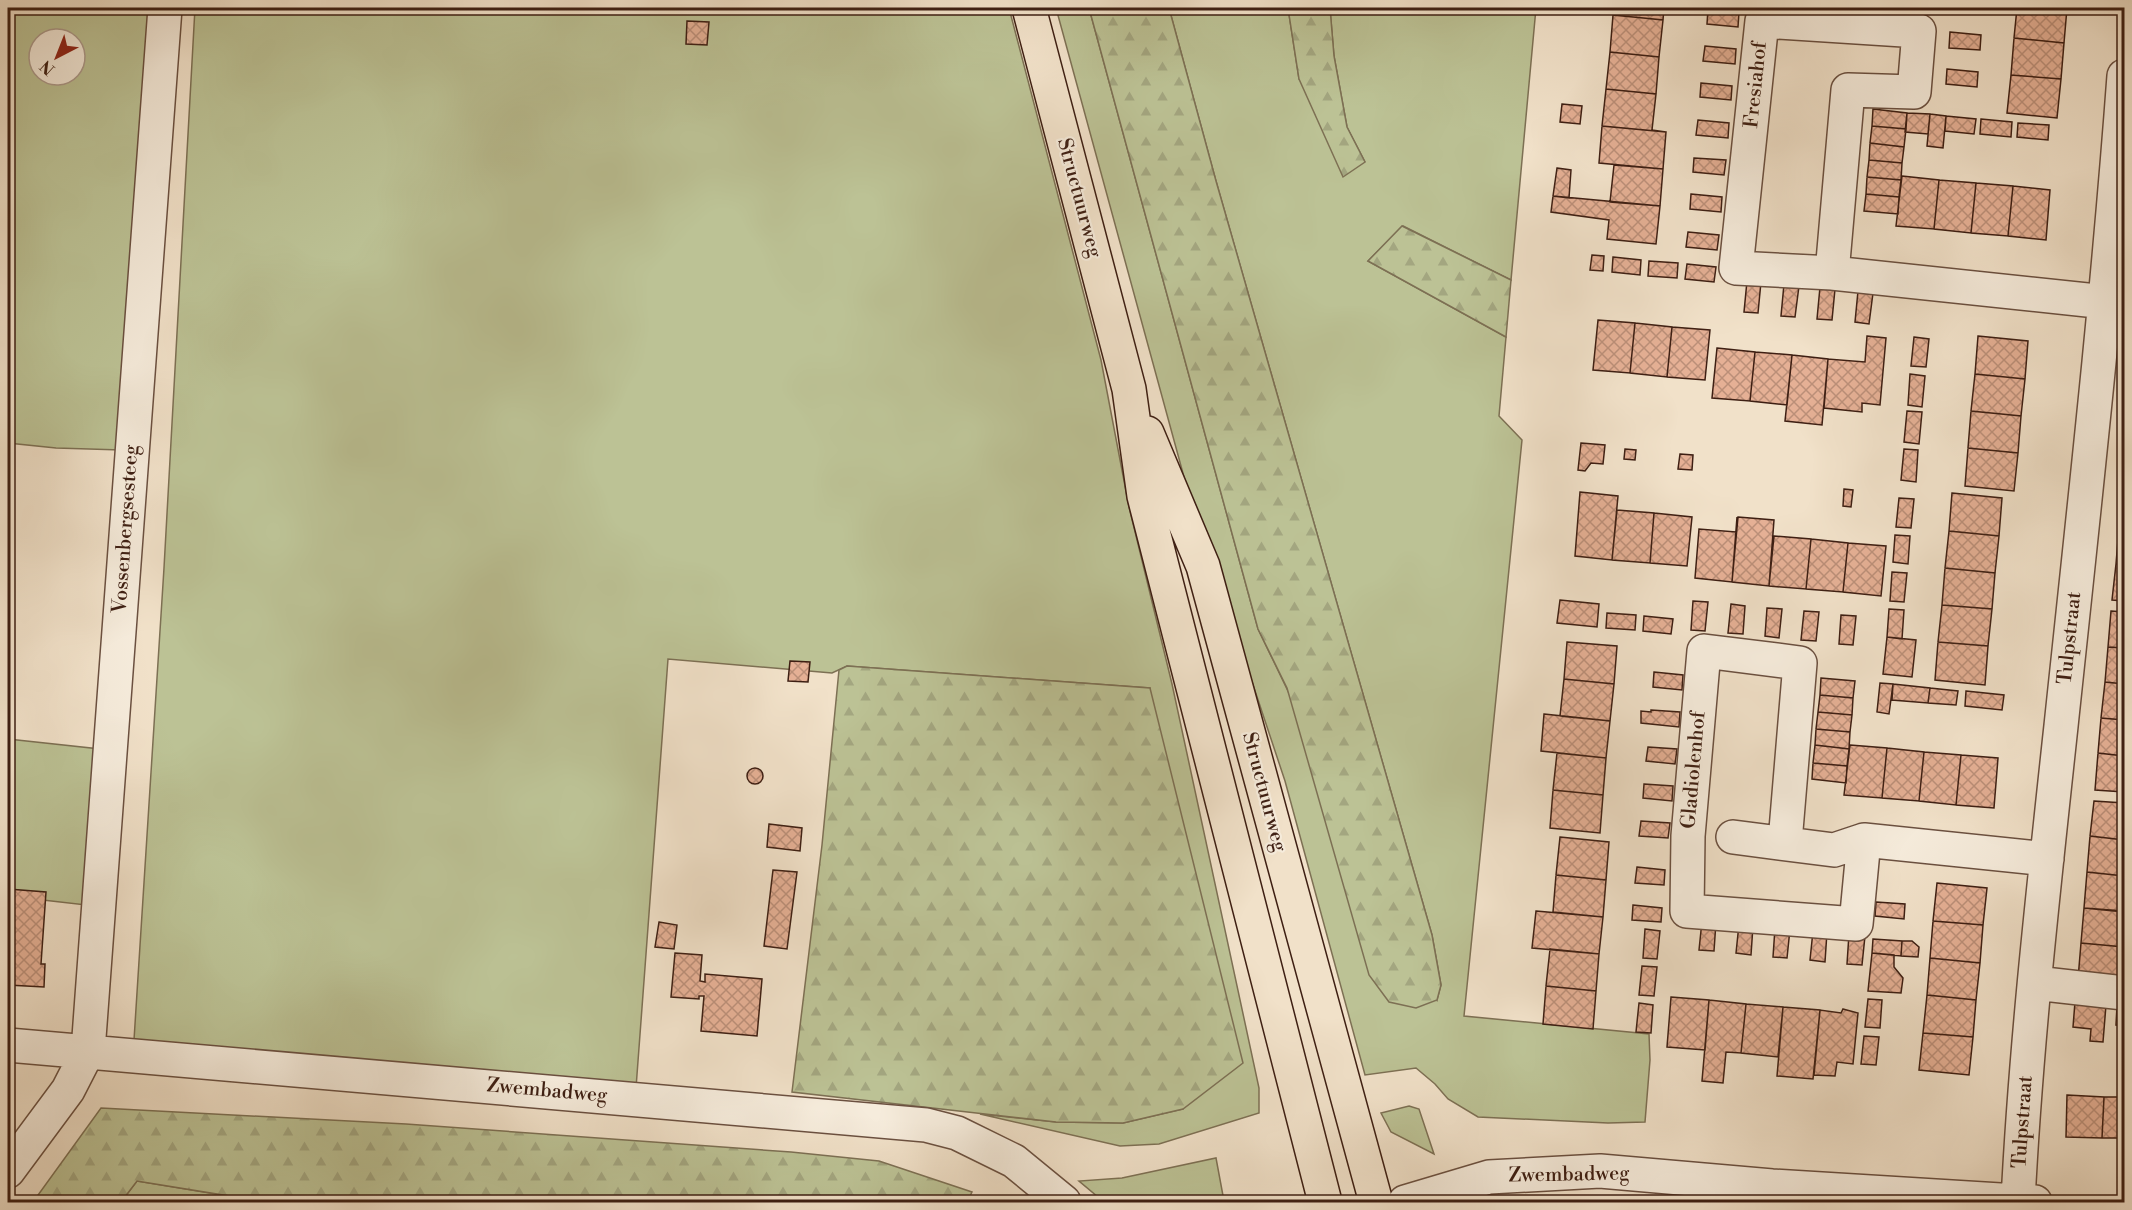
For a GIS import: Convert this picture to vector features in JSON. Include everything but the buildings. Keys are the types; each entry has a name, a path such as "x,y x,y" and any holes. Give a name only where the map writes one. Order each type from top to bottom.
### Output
{"main road":[{"name":"Structuurweg","path":"1029,8 1129,389 1144,496 1325,1203"},
{"name":"Structuurweg","path":"1129,389 1203,566 1376,1203"}],"street":[{"name":"Vossenbergsesteeg","path":"88,1051 165,8"},
{"name":"Fresiahof","path":"1832,273 1848,90 1914,92 1919,31 1762,21 1736,268 1832,273 2106,302"},
{"name":"Tulpstraat","path":"2026,1202 2023,1111 2047,859 2106,302 2124,87"},
{"name":"Gladiolenhof","path":"1785,842 1800,663 1704,651 1688,836 1687,912 1856,924 1864,840"},
{"path":"1733,837 1834,850 1864,840 2047,859"},
{"path":"2035,983 2124,993"},
{"name":"Zwembadweg","path":"8,1045 926,1125 957,1133 1014,1161 1064,1203"},
{"path":"8,1171 68,1090 88,1051"},
{"name":"Zwembadweg","path":"1405,1203 1488,1177 1600,1171 1772,1194 2026,1202"}],"green space":[{"path":"8,8 149,8 121,450 56,448 8,443"},
{"path":"195,8 1009,8 1101,360 1129,507 1172,684 1259,1088 1259,1113 1159,1144 1120,1146 980,1114 1056,1122 1123,1123 1183,1109 1150,688 847,666 832,673 668,659 636,1088 134,1040 164,568"},
{"path":"1056,8 1089,8 1258,629 1437,1000 1441,985 1432,935 1216,181 1169,8 1288,8 1299,79 1365,162 1347,127 1334,56 1330,8 1536,8 1511,280 1403,226 1368,261 1506,337 1499,416 1522,440 1464,1016 1649,1034 1650,1060 1645,1122 1608,1123 1478,1117 1448,1099 1416,1068 1365,1075 1285,781 1184,477"},
{"path":"1089,8 1169,8 1216,181 1432,935 1441,985 1437,1000 1416,1008 1389,1002 1369,975 1287,688 1258,629"},
{"path":"1288,8 1330,8 1334,56 1347,127 1365,162 1343,177 1299,79"},
{"path":"1402,226 1511,280 1506,337 1368,261"},
{"path":"847,666 1150,688 1243,1063 1183,1109 1123,1123 1056,1122 792,1092 822,845 839,670"},
{"path":"8,739 100,749 86,905 8,896"},
{"path":"1409,1106 1419,1109 1434,1154 1391,1132 1381,1113"},
{"path":"101,1108 406,1124 791,1152 879,1161 972,1192 967,1202 266,1202 137,1181 121,1202 33,1202"},
{"path":"1216,1158 1224,1201 1219,1202 1104,1202 1079,1181 1122,1178"},
{"path":"137,1181 266,1202 121,1202"}]}
